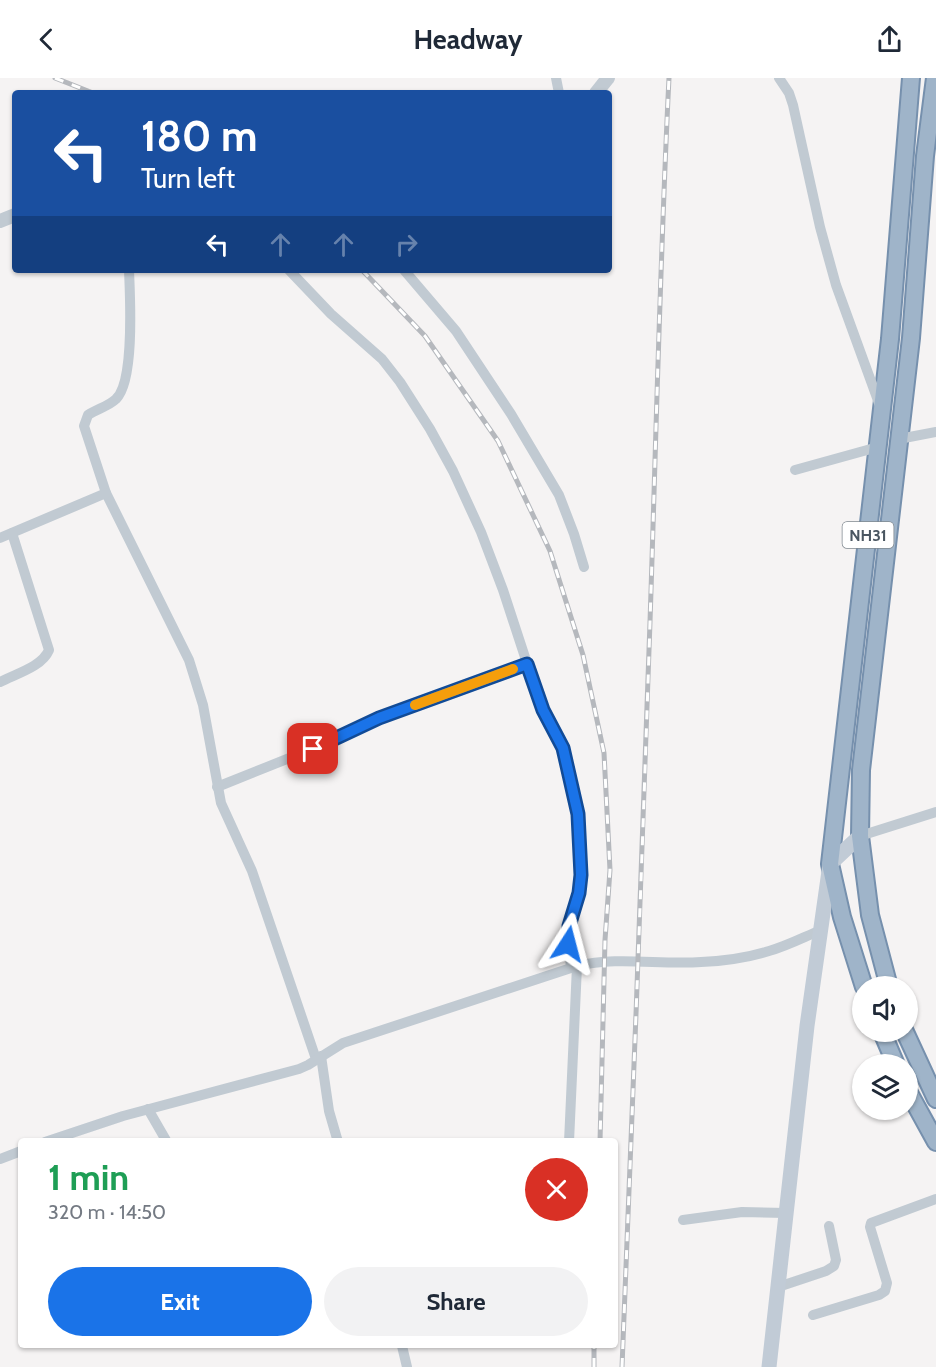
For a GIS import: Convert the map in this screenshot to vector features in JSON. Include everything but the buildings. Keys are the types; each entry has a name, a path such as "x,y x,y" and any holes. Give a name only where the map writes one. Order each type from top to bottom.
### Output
{"highway":[{"name":"NH31","path":"861,976 842,917 830,864 890,339 911,78"},
{"name":"NH31","path":"886,976 870,915 860,836 861,770 911,338 925,156 935,78"},
{"path":"910,1042 936,1099"},
{"path":"918,1109 936,1142"}],"main road":[{"path":"770,1367 807,1026 830,864 860,836"}],"street":[{"path":"598,90 608,78"},
{"path":"779,78 789,93 793,105 820,227 836,285 882,410"},
{"path":"129,273 130,344 123,387 117,398 91,413 84,426 106,493 189,660 202,705 217,787 226,816 252,871 318,1058 337,1138"},
{"path":"291,273 331,314 390,368 430,429 453,471 481,532 543,710 563,748 578,814 581,875 579,893 568,935 574,967 569,1138"},
{"path":"407,273 456,331 511,414 559,495 584,567"},
{"path":"899,439 936,432"},
{"path":"795,471 878,447"},
{"path":"0,538 106,493"},
{"path":"0,682 37,663 47,655 49,650 12,533"},
{"path":"217,787 327,743 379,718 527,664"},
{"path":"860,836 936,812"},
{"path":"57,1138 148,1109 299,1068 343,1043 574,967 593,962 624,960 699,963 732,959 770,951 820,930"},
{"path":"148,1109 165,1138"},
{"path":"0,1159 18,1152"},
{"path":"813,1315 879,1295 885,1291 887,1283 871,1223 936,1199"},
{"path":"682,1220 742,1212 786,1213"},
{"path":"778,1287 826,1271 834,1266 836,1260 829,1226"},
{"path":"402,1348 407,1367"}],"railway":[{"path":"55,78 85,90"},
{"path":"622,1367 669,78"},
{"path":"365,273 425,336 498,441 550,551 583,655 604,753 610,870 605,940 600,1138"},
{"path":"594,1348 594,1367"}],"slow traffic":[{"path":"415,705 513,669"}],"route":[{"path":"313,749 379,718 527,664 543,710 563,748 578,814 581,838 581,875 579,893 569,926 568,944"}]}
